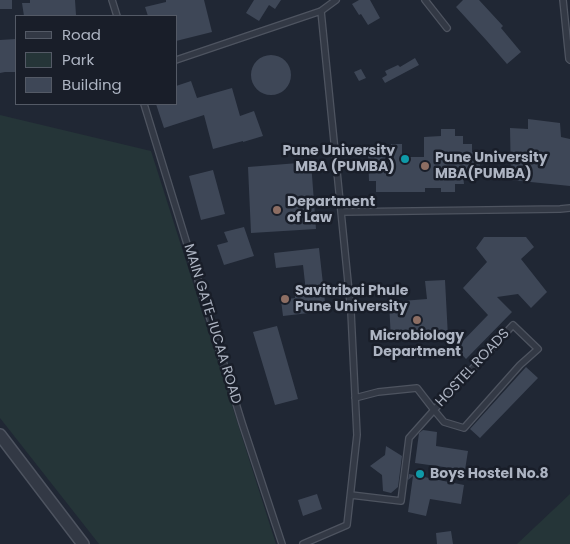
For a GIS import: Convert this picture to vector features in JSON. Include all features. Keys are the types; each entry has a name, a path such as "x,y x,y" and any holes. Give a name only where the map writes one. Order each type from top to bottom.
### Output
{"street":[{"path":"0,436 84,544"}],"lane":[{"path":"112,0 117,15"},
{"path":"178,59 321,11 336,0"},
{"path":"425,0 447,28"},
{"path":"563,0 570,60"},
{"path":"303,544 348,525 357,436 351,312 321,11"},
{"name":"MAIN GATE-IUCAA ROAD","path":"144,105 242,424 282,544"},
{"path":"341,212 570,208"},
{"name":"HOSTEL ROADS","path":"351,495 401,501 409,438 434,410 513,324 538,349 520,365 464,428 444,422 434,410"},
{"path":"355,398 378,392 416,388 434,410"}],"green space":[{"path":"0,115 151,151 276,544 99,544 0,418"},
{"path":"570,494 570,544 517,544"}],"building":[{"path":"0,0 12,0 12,9 0,9"},
{"path":"30,0 75,0 76,15 24,15 22,3 30,3"},
{"path":"166,0 204,0 212,32 178,40 178,15 148,15 145,7 166,2"},
{"path":"254,0 281,0 275,9 269,5 259,21 246,13"},
{"path":"359,0 370,0 380,18 368,25 352,4"},
{"path":"463,0 479,0 503,26 501,28 521,52 507,64 456,7"},
{"path":"15,39 15,72 0,73 0,40"},
{"path":"275,55 282,58 288,64 291,75 290,83 282,92 275,95 267,95 260,92 252,83 251,71 254,64 263,56"},
{"path":"415,58 419,65 385,83 382,78 387,75 385,71 398,65 400,67"},
{"path":"361,69 366,78 359,81 354,72"},
{"path":"191,81 197,98 232,88 240,116 254,111 263,136 213,149 204,115 164,128 156,105 178,105 178,85"},
{"path":"528,119 560,123 561,137 570,139 570,186 511,180 510,128 528,129"},
{"name":"Pune University MBA (PUMBA)","path":"441,129 455,129 455,136 463,136 463,144 472,144 472,152 480,152 480,167 471,167 471,175 463,175 464,184 455,184 455,192 441,192 441,188 425,188 425,192 376,192 376,181 369,181 368,151 391,151 391,144 402,144 402,157 424,157 424,137 441,136"},
{"name":"Department of Law","path":"311,162 316,229 251,233 248,167"},
{"path":"213,170 225,214 201,220 189,176"},
{"path":"244,227 254,256 224,265 217,245 228,242 224,232"},
{"path":"484,237 526,237 534,247 521,259 547,292 531,308 518,294 497,297 512,312 466,359 456,348 488,315 463,288 487,262 476,248"},
{"path":"319,248 326,311 283,316 281,300 295,298 295,294 306,292 303,265 276,268 274,253"},
{"path":"445,280 448,337 391,340 389,302 427,299 425,281"},
{"path":"277,326 298,399 275,405 253,332"},
{"path":"526,367 538,378 480,438 470,429"},
{"path":"423,430 437,432 436,446 468,451 465,470 415,463 419,433"},
{"path":"386,446 402,456 398,487 391,493 383,491 382,475 370,466 385,455"},
{"path":"409,474 464,485 461,504 430,499 426,516 408,512 413,476 408,480"},
{"path":"317,494 322,509 303,516 298,500"},
{"path":"451,531 453,544 437,544 436,533"}],"place":[{"name":"Pune University MBA (PUMBA)","path":"405,159"},
{"name":"Pune University MBA(PUMBA)","path":"425,166"},
{"name":"Department of Law","path":"277,210"},
{"name":"Savitribai Phule Pune University","path":"285,299"},
{"name":"Microbiology Department","path":"417,320"},
{"name":"Boys Hostel No.8","path":"420,474"}]}
